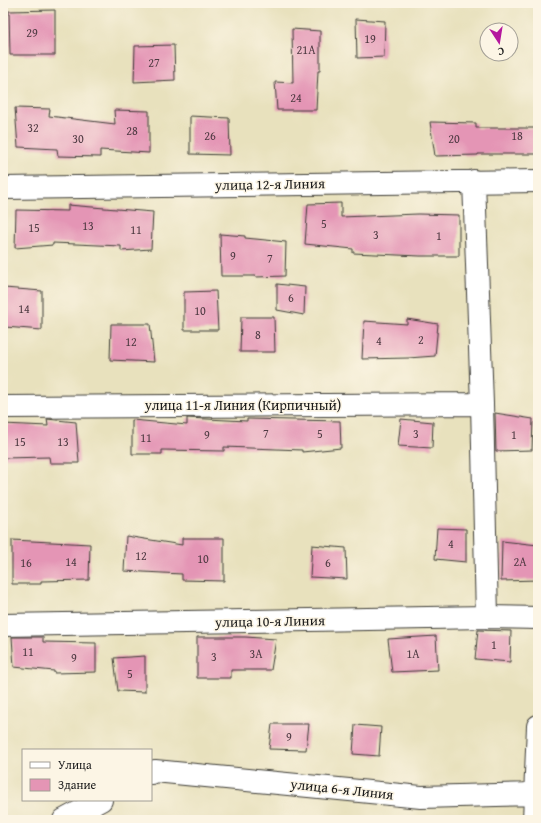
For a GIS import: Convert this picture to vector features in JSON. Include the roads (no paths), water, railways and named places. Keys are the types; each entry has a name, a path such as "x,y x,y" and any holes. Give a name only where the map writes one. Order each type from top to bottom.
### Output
{"street":[{"path":"474,181 482,404 487,618"},
{"name":"улица 12-я Линия","path":"3,188 538,181"},
{"name":"улица 11-я Линия (Кирпичный)","path":"3,407 482,404"},
{"name":"улица 10-я Линия","path":"3,625 538,618"},
{"path":"534,820 538,726"},
{"name":"улица 6-я Линия","path":"152,772 155,771 422,797 535,794"},
{"path":"64,820 99,801"}]}
